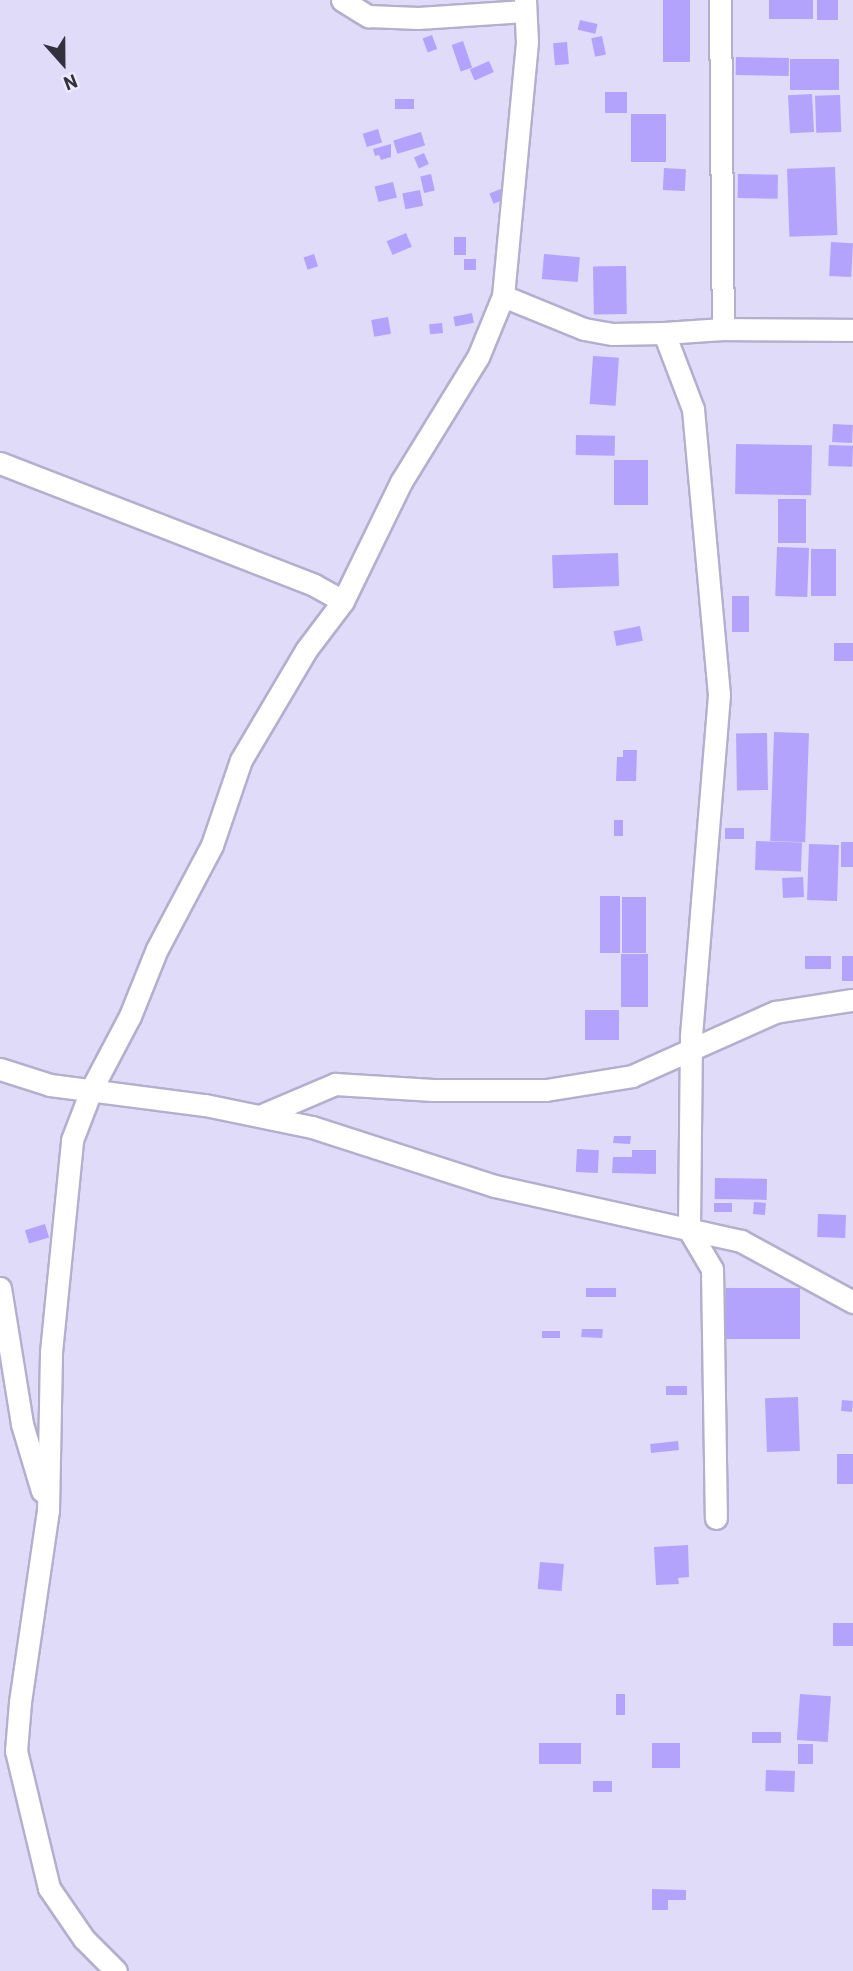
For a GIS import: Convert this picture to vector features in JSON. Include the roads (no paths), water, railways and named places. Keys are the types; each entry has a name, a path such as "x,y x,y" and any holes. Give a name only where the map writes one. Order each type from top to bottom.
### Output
{"street":[{"path":"116,1971 84,1939 49,1888 16,1751 10,1702 48,1510 51,1352 72,1140 92,1088 130,1016 157,949 212,845 241,760 306,650 343,601 401,482 478,357 503,296 527,42 525,5 418,18 368,16 342,0"},
{"path":"720,0 723,329"},
{"path":"503,296 584,329 613,334 723,329 853,330"},
{"path":"664,333 693,410 719,695 691,1049 689,1230 712,1269 716,1518"},
{"path":"0,463 314,584 343,601"},
{"path":"260,1116 335,1084 433,1090 546,1090 632,1076 775,1013 852,1000"},
{"path":"0,1069 50,1085 92,1088 312,1127 495,1186 741,1241 853,1302"},
{"path":"0,1288 22,1424 48,1510"}]}
